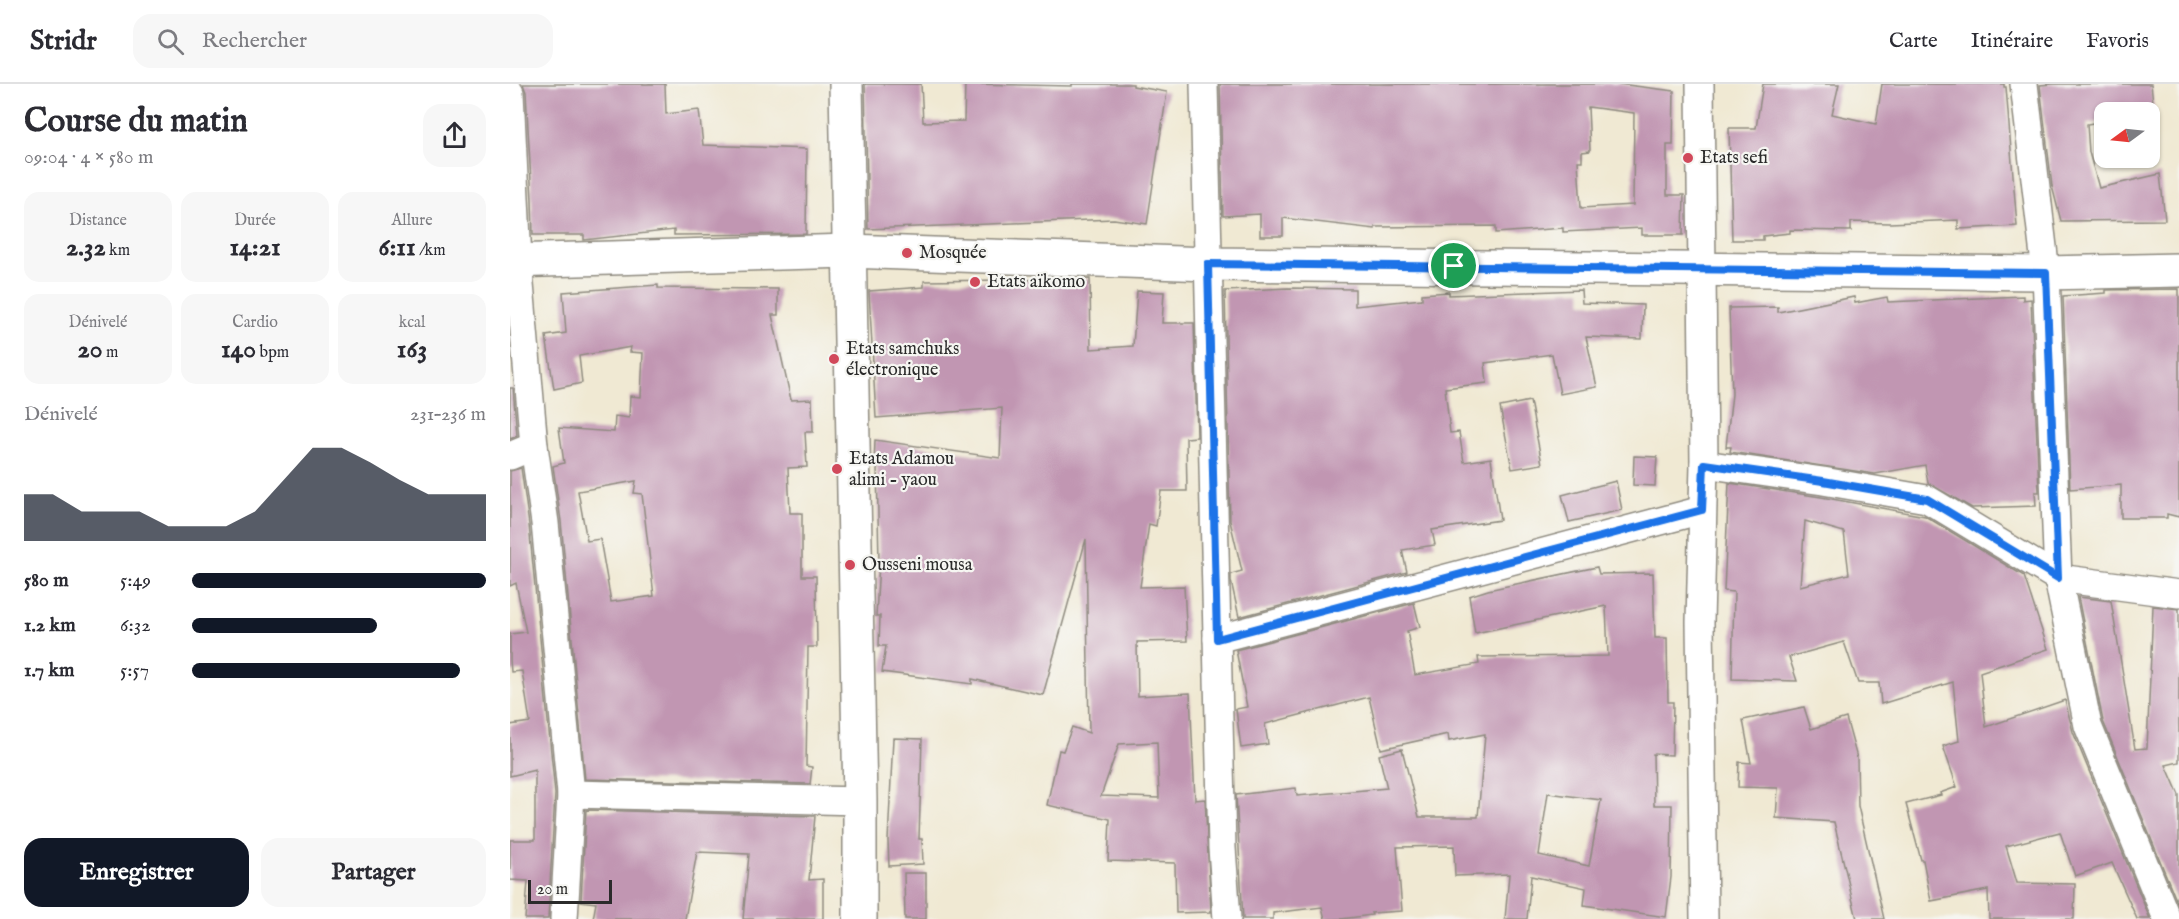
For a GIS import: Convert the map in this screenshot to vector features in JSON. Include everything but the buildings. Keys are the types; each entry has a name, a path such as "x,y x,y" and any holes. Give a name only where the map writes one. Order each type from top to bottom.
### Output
{"street":[{"path":"846,84 860,801 860,919"},
{"path":"1203,84 1222,848 1227,919"},
{"path":"1700,84 1700,269 1704,464 1700,622 1704,919"},
{"path":"2024,84 2046,273 2058,578 2088,726 2167,919"},
{"path":"510,93 522,451 544,523 571,794 564,919"},
{"path":"514,261 849,251 1208,264 2046,273 2179,270"},
{"path":"1704,464 1927,499 2058,578 2179,594"},
{"path":"1217,639 1702,510"},
{"path":"571,794 860,801"}],"place":[{"name":"Etats sefi","path":"1688,158"},
{"name":"Mosquée","path":"907,253"},
{"name":"Etats aïkomo","path":"975,282"},
{"name":"Etats samchuks électronique","path":"834,359"},
{"name":"Etats Adamou alimi - yaou","path":"837,469"},
{"name":"Ousseni mousa","path":"850,565"}],"route":[{"path":"1208,264 1454,266 2046,273 2058,578 1927,499 1704,464 1702,510 1217,639 1208,264"}]}
